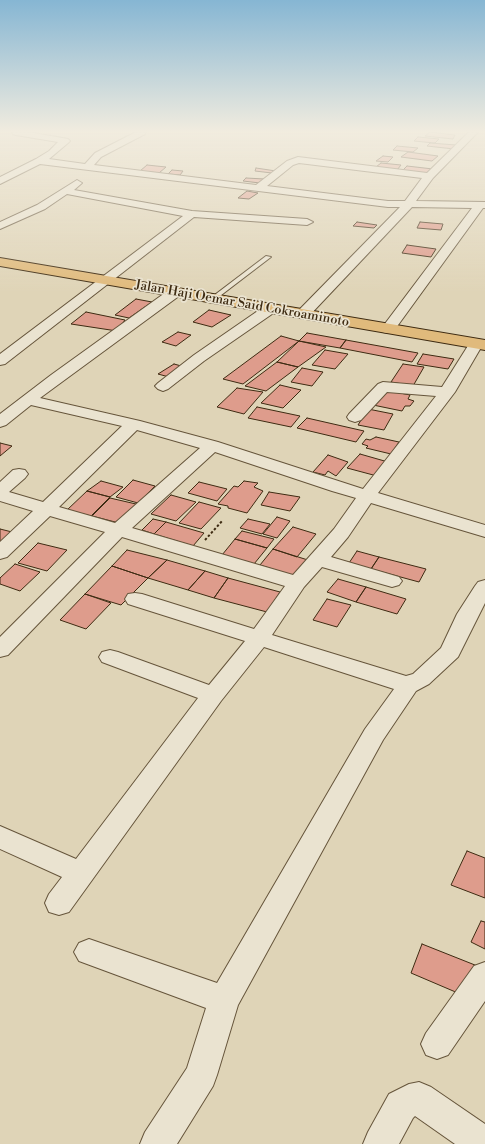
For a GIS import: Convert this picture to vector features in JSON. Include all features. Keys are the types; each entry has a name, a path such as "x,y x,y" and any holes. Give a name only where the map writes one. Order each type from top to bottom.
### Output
{"highway":[{"name":"Jalan Haji Oemar Said Cokroaminoto","path":"0,262 481,345"}],"street":[{"path":"0,226 41,207 75,185"},
{"path":"237,185 351,200 408,205 482,205"},
{"path":"258,188 261,185"},
{"path":"303,314 408,205 422,185"},
{"path":"65,191 192,214 307,222"},
{"path":"388,329 482,205"},
{"path":"0,362 192,214"},
{"path":"0,422 56,378 174,293"},
{"path":"163,386 199,358 270,309"},
{"path":"59,903 213,695 259,638 297,584 341,533 367,496 481,345"},
{"path":"355,417 383,387 447,392"},
{"path":"29,400 134,424 212,446 367,496 485,531"},
{"path":"0,553 134,424"},
{"path":"0,650 117,531 212,446"},
{"path":"0,491 19,474"},
{"path":"0,495 297,584"},
{"path":"318,559 392,581"},
{"path":"157,1144 201,1075 224,1000 374,735 408,686 421,679 450,652 468,614 485,586"},
{"path":"135,599 408,686"},
{"path":"110,657 213,695"},
{"path":"0,837 81,873"},
{"path":"89,952 224,1000"},
{"path":"437,1044 485,976"},
{"path":"380,1144 401,1106 408,1100 419,1099 485,1144"}],"lane":[{"path":"214,298 268,256"}],"path":[{"path":"195,553 223,520"}],"building":[{"path":"247,191 258,193 249,199 238,198"},
{"path":"357,222 377,225 374,228 353,226"},
{"path":"420,222 443,224 441,230 417,228"},
{"path":"407,245 436,249 431,257 402,253"},
{"path":"136,299 152,302 129,318 115,315"},
{"path":"209,310 231,315 212,327 193,322"},
{"path":"86,312 125,320 117,331 71,324"},
{"path":"178,332 191,335 176,346 162,342"},
{"path":"307,333 346,340 340,348 299,341"},
{"path":"281,336 299,341 243,384 223,379"},
{"path":"346,340 418,353 412,362 340,348"},
{"path":"299,341 326,347 298,367 277,362"},
{"path":"325,350 348,354 335,369 312,365"},
{"path":"423,354 454,359 448,369 417,364"},
{"path":"277,362 298,367 266,391 245,386"},
{"path":"174,364 185,367 169,377 158,374"},
{"path":"403,364 424,367 413,386 391,382"},
{"path":"302,368 323,372 312,386 291,382"},
{"path":"280,385 301,390 283,408 261,403"},
{"path":"237,388 263,392 244,414 217,407"},
{"path":"385,390 410,395 408,399 414,401 410,406 405,406 402,411 373,405"},
{"path":"257,407 300,416 291,427 248,418"},
{"path":"368,409 393,414 384,430 358,425"},
{"path":"307,418 364,431 356,442 297,428"},
{"path":"376,437 399,442 391,454 366,448 368,446 362,444 366,439 370,440"},
{"path":"0,443 12,446 0,456"},
{"path":"360,454 388,462 377,476 347,468"},
{"path":"328,455 348,462 336,476 328,471 325,475 313,472"},
{"path":"133,480 155,486 138,503 116,497"},
{"path":"101,481 123,487 110,497 87,491"},
{"path":"244,481 258,483 254,487 263,491 247,513 218,504 234,486 238,487"},
{"path":"199,482 227,489 217,501 188,493"},
{"path":"87,491 110,497 91,516 67,510"},
{"path":"269,492 300,497 290,511 261,505"},
{"path":"171,495 196,502 176,521 151,514"},
{"path":"110,498 136,504 119,523 92,516"},
{"path":"199,502 221,508 201,529 179,523"},
{"path":"277,517 290,521 277,538 263,534"},
{"path":"153,519 166,522 154,534 142,530"},
{"path":"248,519 270,524 262,534 240,528"},
{"path":"166,522 204,533 193,546 154,534"},
{"path":"293,527 316,534 297,557 273,549"},
{"path":"0,529 12,532 0,543"},
{"path":"242,531 274,539 267,548 235,539"},
{"path":"235,539 267,548 254,564 222,555"},
{"path":"38,543 67,550 47,571 18,563"},
{"path":"273,549 311,561 297,577 260,565"},
{"path":"127,550 167,560 148,578 112,566"},
{"path":"357,551 379,557 371,569 349,563"},
{"path":"379,557 426,569 419,582 371,569"},
{"path":"167,560 205,571 188,590 148,578"},
{"path":"15,564 40,572 20,591 0,584 0,578"},
{"path":"112,566 148,578 121,605 85,594"},
{"path":"205,571 228,578 214,598 188,590"},
{"path":"228,578 280,592 267,612 214,598"},
{"path":"338,579 366,587 356,602 327,592"},
{"path":"366,587 406,599 397,614 356,602"},
{"path":"85,594 111,603 86,629 60,620"},
{"path":"327,599 351,605 337,627 313,620"},
{"path":"467,851 485,858 485,898 451,885"},
{"path":"481,921 485,922 485,949 471,942"},
{"path":"422,944 485,969 485,985 479,1002 411,973"}]}
